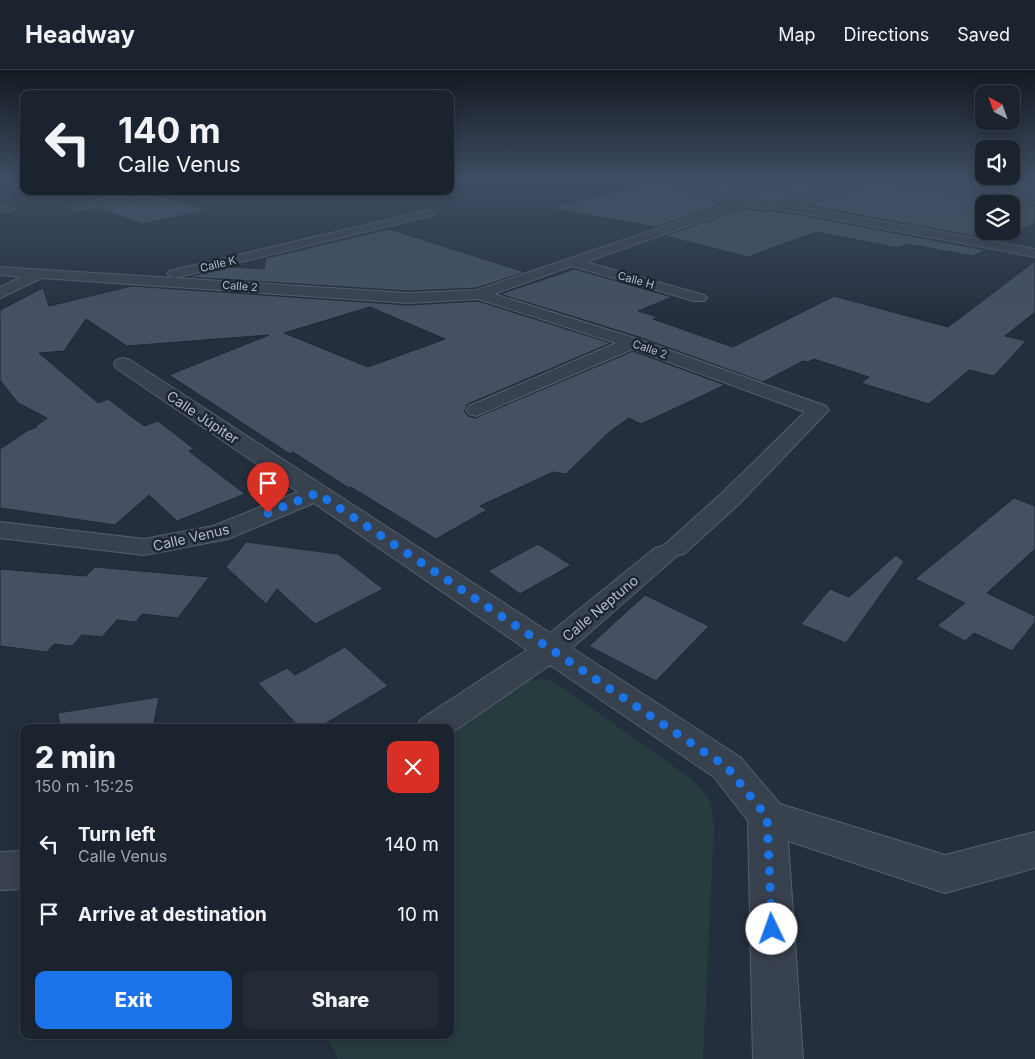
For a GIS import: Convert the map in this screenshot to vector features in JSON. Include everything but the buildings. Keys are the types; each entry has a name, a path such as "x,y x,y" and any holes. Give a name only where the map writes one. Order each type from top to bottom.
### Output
{"street":[{"name":"Calle K","path":"151,280 375,226"},
{"name":"Calle 2","path":"0,271 408,298 479,294 676,226"},
{"path":"889,226 1035,253"},
{"name":"Calle H","path":"572,262 699,298"},
{"path":"0,293 40,274"},
{"name":"Calle 2","path":"479,294 632,343 819,410"},
{"path":"476,410 632,343"},
{"name":"Calle Júpiter","path":"123,364 727,767 767,817"},
{"name":"Calle Neptuno","path":"439,724 551,649 670,551 730,499 819,410"},
{"name":"Calle Venus","path":"0,530 144,548 219,533 317,493"},
{"path":"778,1059 767,817 945,874 1035,850"},
{"path":"0,871 20,870"}],"green space":[{"path":"538,679 553,681 693,780 710,800 714,826 703,1059 338,1059 328,1039 454,1039 454,727 525,681"}],"route":[{"path":"268,513 317,493 727,767 767,817 772,929"}]}
